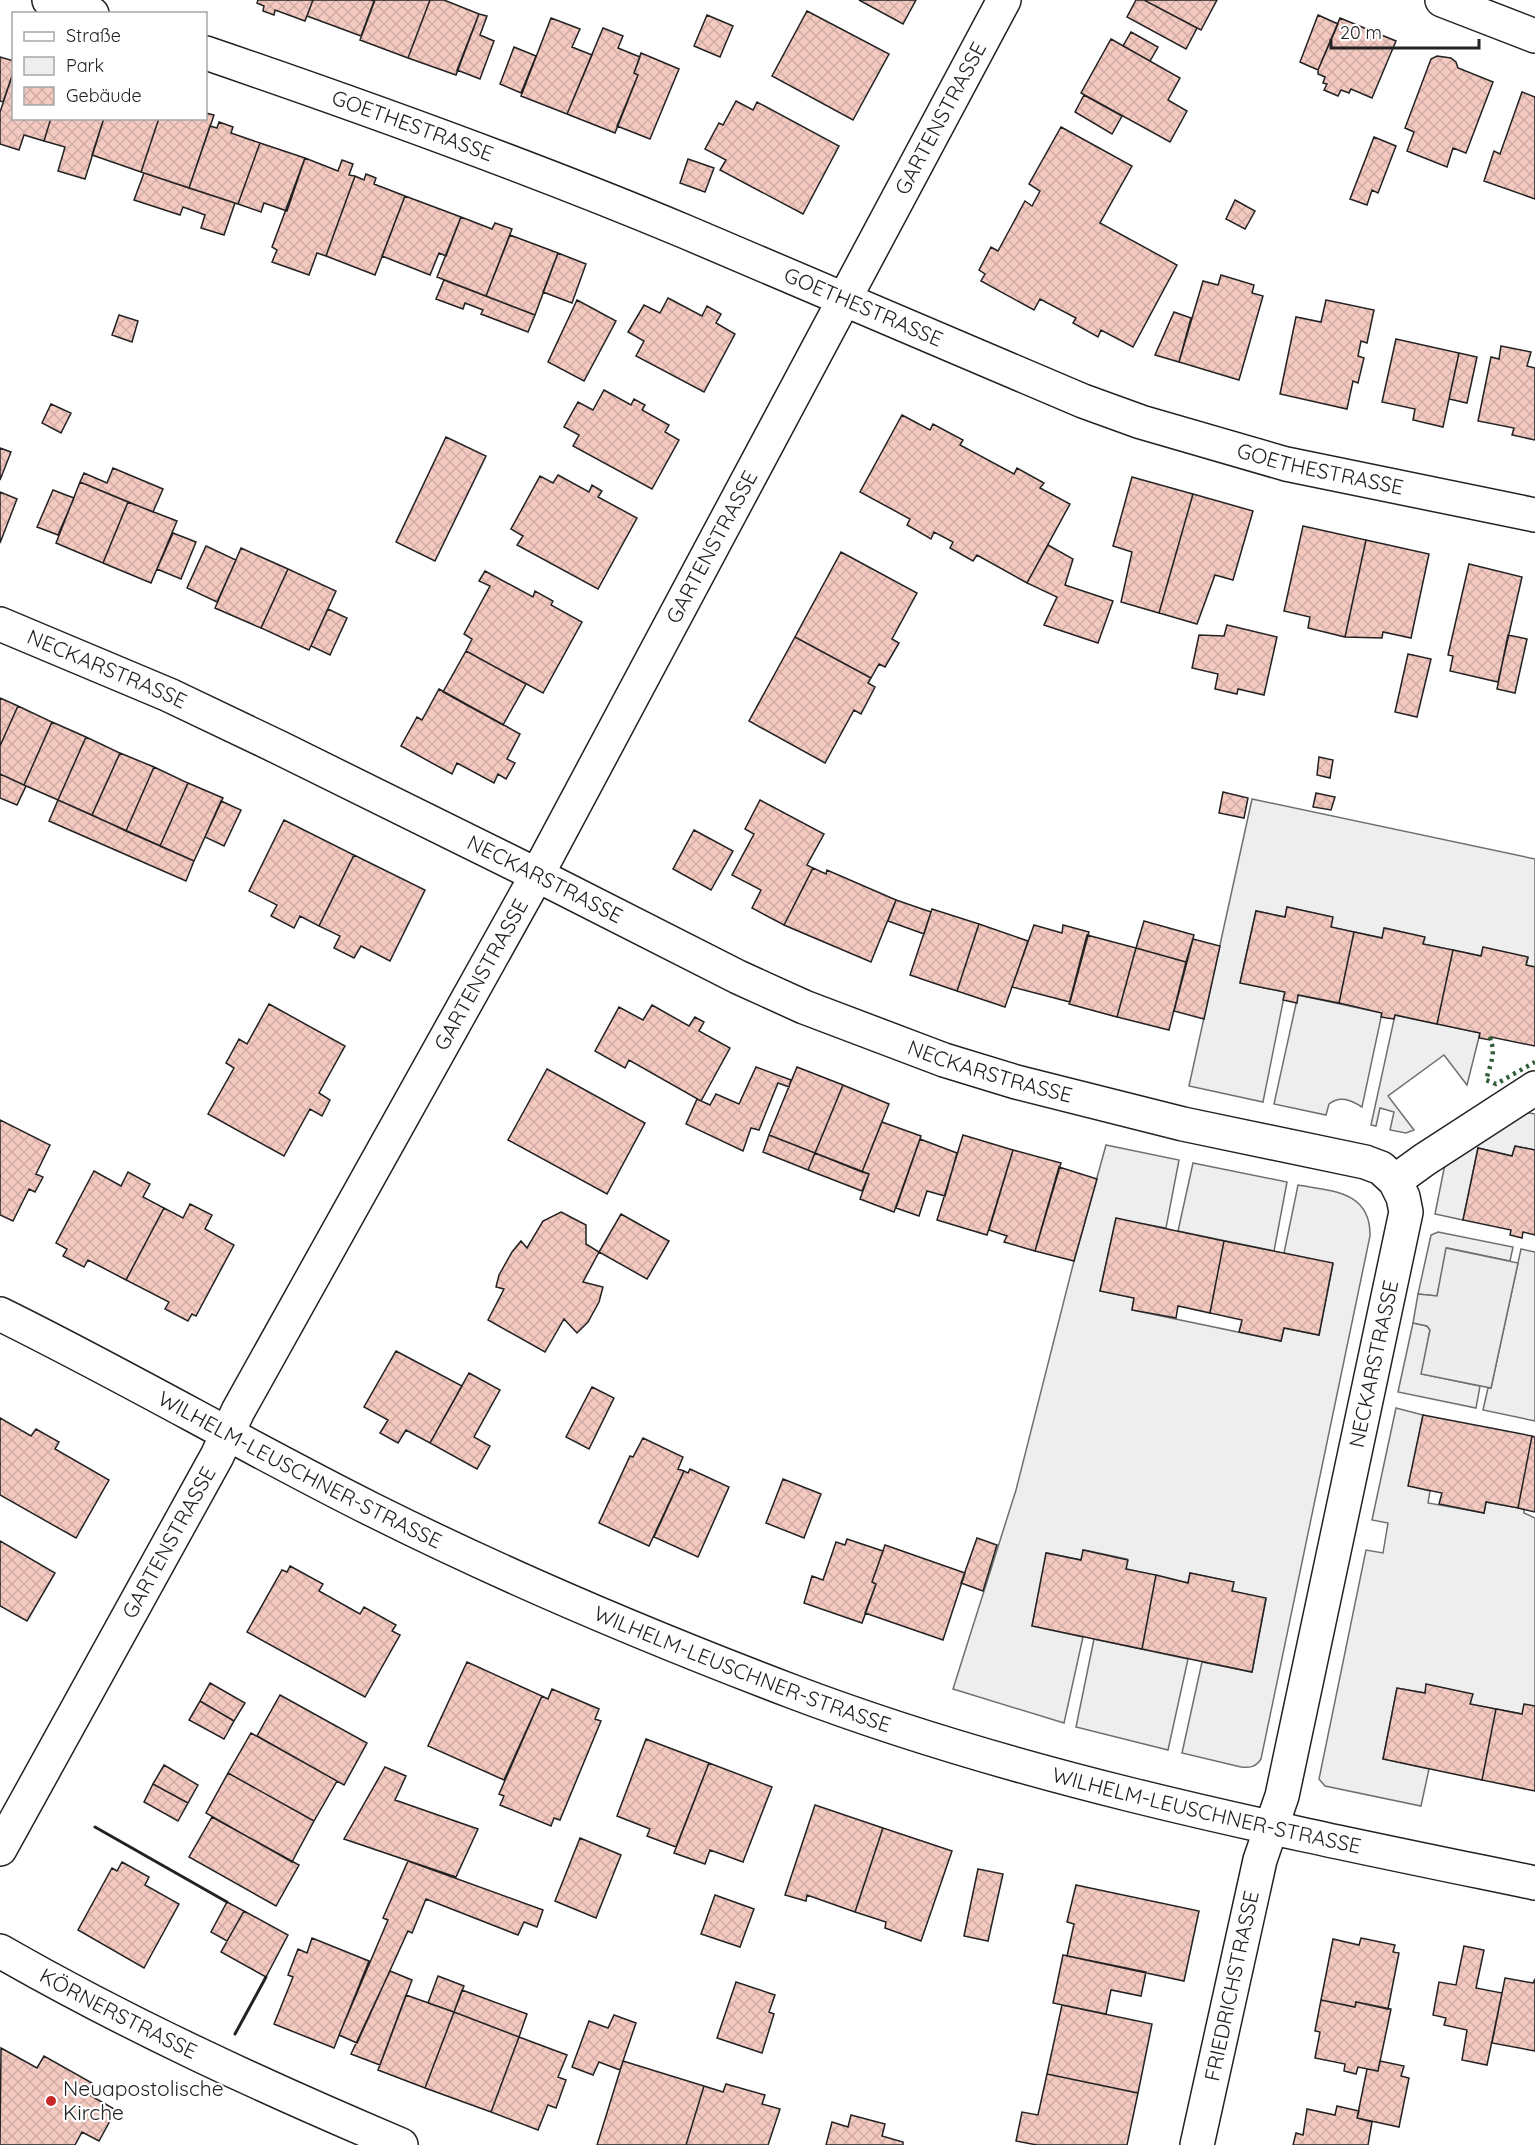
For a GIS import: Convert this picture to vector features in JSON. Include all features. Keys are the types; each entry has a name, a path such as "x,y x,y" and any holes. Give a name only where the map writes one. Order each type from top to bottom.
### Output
{"street":[{"path":"49,0 86,12"},
{"name":"GARTENSTRASSE","path":"0,1849 217,1456 238,1411 537,875 1004,0"},
{"path":"1442,0 1535,36"},
{"name":"GOETHESTRASSE","path":"207,53 374,112 565,184 684,231 1083,401 1141,422 1286,464 1535,515"},
{"name":"NECKARSTRASSE","path":"0,624 189,705 537,875 738,977 804,1007 944,1060 1113,1108 1349,1157 1381,1168 1395,1181 1403,1197 1406,1212 1282,1796 1271,1828"},
{"path":"1395,1181 1535,1088"},
{"name":"WILHELM-LEUSCHNER-STRASSE","path":"0,1314 138,1384 227,1434 377,1512 503,1573 661,1640 795,1693 935,1740 1110,1791 1271,1828 1535,1883"},
{"name":"FRIEDRICHSTRASSE","path":"1197,2145 1260,1860 1271,1828"},
{"name":"KÖRNERSTRASSE","path":"0,1951 174,2044 401,2145"}],"green space":[{"path":"1252,799 1535,859 1535,967 1526,965 1528,958 1483,948 1481,956 1423,944 1424,937 1385,928 1382,938 1331,927 1332,917 1287,907 1285,917 1256,911 1240,983 1285,992 1263,1102 1189,1086"},
{"path":"1298,995 1382,1013 1362,1107 1341,1099 1329,1104 1326,1115 1274,1104"},
{"path":"1395,1015 1480,1033 1467,1085 1444,1055 1388,1096 1414,1130 1406,1133 1390,1130 1394,1112 1380,1108 1376,1126 1371,1125"},
{"path":"1519,1111 1535,1114 1535,1150 1515,1146 1512,1156 1478,1148 1463,1220 1435,1214 1446,1159"},
{"path":"1106,1145 1179,1160 1166,1228 1116,1219 1100,1291 1134,1298 1132,1310 1281,1341 1284,1328 1319,1335 1333,1264 1284,1253 1298,1185 1347,1196 1357,1202 1369,1221 1370,1236 1261,1759 1250,1767 1241,1767 1182,1753 1202,1662 1252,1672 1266,1599 1232,1591 1233,1582 1190,1573 1188,1583 1126,1569 1127,1559 1084,1550 1081,1560 1047,1553 1032,1626 1083,1637 1064,1723 953,1689 1016,1490"},
{"path":"1193,1163 1287,1182 1274,1251 1178,1231"},
{"path":"1438,1232 1513,1247 1510,1261 1447,1248 1437,1296 1418,1294 1431,1235"},
{"path":"1521,1249 1535,1252 1535,1421 1483,1410 1488,1388 1491,1388"},
{"path":"1413,1323 1427,1326 1430,1330 1422,1374 1480,1386 1476,1408 1398,1392"},
{"path":"1396,1408 1423,1415 1409,1486 1430,1491 1428,1503 1484,1513 1486,1502 1524,1509 1524,1513 1535,1518 1535,1706 1522,1714 1470,1704 1472,1694 1427,1685 1425,1693 1397,1688 1383,1759 1429,1769 1421,1806 1325,1786 1319,1779 1366,1550 1383,1553 1388,1523 1372,1520"},
{"path":"1094,1639 1188,1659 1168,1750 1076,1727"}],"shaded area":[{"path":"1446,1248 1518,1263 1491,1388 1421,1374 1430,1330 1427,1326 1413,1323 1418,1294 1437,1296"}],"building":[{"path":"258,0 313,0 305,21 275,10 274,15 263,11 264,6 257,3"},
{"path":"313,0 374,1 361,36 307,16"},
{"path":"375,0 430,0 408,58 360,40"},
{"path":"430,0 444,0 479,14 456,75 408,58"},
{"path":"859,0 916,0 903,24"},
{"path":"1136,0 1144,0 1197,28 1186,49 1127,17"},
{"path":"1144,0 1217,0 1201,30"},
{"path":"807,11 889,54 853,120 772,76"},
{"path":"479,14 487,16 480,35 494,41 480,79 457,70"},
{"path":"707,15 733,26 720,57 694,46"},
{"path":"1318,15 1338,24 1318,70 1300,62"},
{"path":"551,18 580,29 572,47 592,55 567,114 521,96"},
{"path":"1340,18 1396,41 1372,98 1351,89 1349,93 1341,90 1338,96 1324,90 1327,84 1323,83 1325,77 1318,74 1318,70"},
{"path":"603,28 623,36 618,48 640,57 634,73 638,75 615,133 567,114"},
{"path":"1131,32 1158,47 1150,61 1123,46"},
{"path":"1111,39 1180,78 1168,100 1187,111 1170,142 1081,93"},
{"path":"514,47 536,56 521,93 500,84"},
{"path":"641,53 679,69 650,139 617,126 638,75 634,73"},
{"path":"1437,56 1451,58 1456,62 1458,68 1493,82 1466,153 1453,148 1447,167 1407,151 1414,132 1405,128 1431,59"},
{"path":"0,57 12,60 12,76 3,102 0,101"},
{"path":"12,76 12,120 50,120 44,141 24,135 19,150 0,144 0,112"},
{"path":"1522,92 1535,97 1535,199 1484,181 1494,151 1500,154"},
{"path":"1084,95 1122,116 1112,134 1075,112"},
{"path":"736,101 753,110 757,102 839,146 803,214 720,170 726,160 705,149 719,123 723,125"},
{"path":"207,113 214,115 189,188 141,172 158,120 207,120"},
{"path":"50,120 103,120 85,179 58,171 65,147 44,141"},
{"path":"103,120 158,120 141,172 92,155"},
{"path":"219,122 233,127 231,133 260,143 238,204 189,188 210,126 217,128"},
{"path":"1061,127 1132,166 1100,223 1177,265 1133,347 1101,330 1098,337 1073,323 1076,318 1040,299 1034,310 981,281 985,274 979,270 991,247 998,251 1025,201 1032,206 1040,191 1029,184"},
{"path":"1374,137 1396,146 1378,193 1372,190 1367,205 1350,199"},
{"path":"260,143 305,158 287,211 264,203 261,212 238,204"},
{"path":"305,158 338,171 342,160 353,164 349,175 355,176 326,256 317,253 309,275 272,262 277,250 272,247"},
{"path":"688,159 714,168 705,192 680,183"},
{"path":"144,173 235,203 224,235 201,228 205,215 183,207 180,215 134,200"},
{"path":"366,174 376,178 374,184 405,196 375,275 326,256 355,176 364,180"},
{"path":"405,196 461,217 446,256 439,253 430,275 382,256"},
{"path":"1235,200 1255,211 1245,229 1226,219"},
{"path":"461,217 492,229 495,223 512,229 486,296 437,277"},
{"path":"510,235 558,253 535,315 486,296"},
{"path":"558,253 586,264 572,303 543,292"},
{"path":"1221,275 1254,285 1252,293 1263,296 1239,380 1179,362 1203,281 1218,285"},
{"path":"444,280 535,315 528,332 481,314 483,310 465,303 463,309 436,299"},
{"path":"668,298 702,316 707,306 721,314 716,323 735,334 704,392 636,356 644,341 628,332 644,305 660,313"},
{"path":"577,300 616,321 584,381 548,362"},
{"path":"1326,300 1374,310 1367,343 1361,341 1358,356 1364,358 1358,383 1353,381 1347,409 1280,394 1296,317 1321,322"},
{"path":"1174,312 1191,318 1179,362 1155,355"},
{"path":"119,315 138,321 132,342 112,335"},
{"path":"1396,339 1459,353 1443,427 1413,420 1415,409 1382,402"},
{"path":"1501,346 1531,352 1527,366 1535,368 1535,440 1512,435 1514,428 1478,421 1491,357 1499,359"},
{"path":"1459,353 1477,357 1467,403 1449,399"},
{"path":"604,390 631,405 634,399 645,405 642,410 669,425 665,432 679,440 652,489 573,446 579,435 564,427 578,402 593,410"},
{"path":"51,404 71,413 61,433 42,423"},
{"path":"902,415 930,430 933,424 963,440 960,445 1014,474 1017,468 1044,483 1040,488 1070,504 1027,583 977,555 973,561 950,548 953,542 934,532 931,539 907,525 910,519 860,492"},
{"path":"446,437 486,456 435,561 396,542"},
{"path":"0,448 11,452 0,480"},
{"path":"113,468 163,489 153,512 80,482 84,473 107,483"},
{"path":"558,475 589,492 592,485 602,491 598,497 637,518 598,589 517,545 523,536 511,529 540,476 553,483"},
{"path":"1132,477 1193,494 1159,613 1121,602 1132,552 1113,546"},
{"path":"80,482 128,502 103,563 56,543"},
{"path":"53,490 74,498 58,535 37,527"},
{"path":"0,492 17,499 0,543"},
{"path":"1193,494 1253,511 1233,580 1215,575 1197,624 1159,613"},
{"path":"128,502 177,521 151,583 103,563"},
{"path":"1303,526 1366,540 1345,637 1308,628 1310,617 1284,611"},
{"path":"173,533 196,542 181,579 157,569"},
{"path":"1366,540 1429,554 1411,638 1383,632 1382,638 1345,637"},
{"path":"1048,545 1073,559 1065,585 1113,601 1098,643 1044,625 1057,597 1027,583"},
{"path":"206,546 236,560 217,602 187,588"},
{"path":"241,548 288,569 261,628 215,608"},
{"path":"841,552 917,593 892,639 899,643 885,667 879,664 871,678 795,637"},
{"path":"1469,564 1522,577 1498,682 1450,671 1453,656 1448,655"},
{"path":"288,569 336,591 309,650 261,628"},
{"path":"485,571 533,597 535,591 553,601 551,605 582,622 543,693 466,651 472,639 464,634 490,586 479,581"},
{"path":"328,609 347,618 330,655 311,646"},
{"path":"1227,625 1277,637 1264,695 1238,689 1237,694 1215,689 1218,674 1192,668 1199,635 1224,636"},
{"path":"1508,635 1527,639 1515,693 1497,689"},
{"path":"795,637 871,678 868,683 875,687 861,714 854,710 825,763 749,721"},
{"path":"466,651 526,684 503,725 443,692"},
{"path":"1408,654 1431,659 1417,717 1395,712"},
{"path":"439,689 520,734 507,759 515,763 506,779 498,774 494,783 457,763 452,774 401,746 417,717 422,720"},
{"path":"0,698 18,706 0,746"},
{"path":"18,706 52,722 24,785 0,774 0,746"},
{"path":"52,722 86,737 58,800 24,785"},
{"path":"86,737 120,753 92,815 58,800"},
{"path":"120,753 154,767 126,831 92,815"},
{"path":"1319,757 1333,760 1330,778 1317,775"},
{"path":"154,767 188,783 160,846 126,831"},
{"path":"0,774 26,786 17,805 0,798"},
{"path":"188,783 223,798 194,861 160,846"},
{"path":"1223,792 1248,798 1244,818 1219,813"},
{"path":"1316,793 1335,797 1331,810 1313,807"},
{"path":"58,800 194,861 186,881 49,821"},
{"path":"760,800 824,834 807,865 813,868 784,925 752,908 761,890 732,875 754,834 745,829"},
{"path":"221,801 241,810 224,846 205,837"},
{"path":"284,820 354,855 319,926 300,916 294,928 271,916 277,905 249,891"},
{"path":"694,830 733,851 711,890 673,869"},
{"path":"354,855 425,890 390,961 361,946 354,958 334,948 340,936 319,926"},
{"path":"813,868 826,874 827,870 896,900 871,962 784,925"},
{"path":"896,900 931,912 924,934 888,921"},
{"path":"1287,907 1333,917 1331,927 1354,932 1339,1003 1298,995 1297,1003 1283,1000 1285,992 1240,983 1256,911 1285,917"},
{"path":"932,909 979,924 957,991 910,975"},
{"path":"1144,921 1194,935 1186,962 1136,948"},
{"path":"979,924 1028,941 1005,1007 957,991"},
{"path":"1034,925 1062,933 1063,925 1089,932 1070,1002 1012,987"},
{"path":"1384,928 1425,937 1423,944 1453,950 1437,1024 1395,1015 1394,1019 1381,1017 1382,1013 1339,1003 1354,932 1382,938"},
{"path":"1087,935 1136,948 1117,1017 1069,1004"},
{"path":"1193,939 1220,946 1204,1019 1174,1011"},
{"path":"1483,947 1528,957 1526,965 1535,967 1535,1046 1491,1037 1490,1040 1479,1038 1480,1033 1437,1024 1453,950 1481,956"},
{"path":"1136,948 1186,962 1169,1030 1117,1017"},
{"path":"269,1004 345,1046 319,1093 330,1100 322,1116 310,1109 284,1156 208,1114 234,1068 226,1063 239,1039 247,1044"},
{"path":"652,1005 689,1026 695,1017 704,1022 699,1031 730,1048 701,1101 629,1060 625,1068 595,1051 619,1007 643,1020"},
{"path":"756,1067 791,1080 789,1087 778,1083 759,1130 751,1128 743,1151 686,1124 697,1099 710,1105 716,1094 739,1104"},
{"path":"797,1067 843,1085 815,1153 769,1135"},
{"path":"547,1069 645,1123 607,1194 508,1140"},
{"path":"843,1085 889,1104 862,1172 815,1153"},
{"path":"0,1120 50,1145 36,1174 43,1177 35,1192 29,1189 13,1221 0,1215"},
{"path":"882,1122 921,1136 894,1212 860,1199 869,1174 862,1172"},
{"path":"769,1135 815,1153 808,1170 763,1152"},
{"path":"963,1135 1013,1150 987,1235 937,1220"},
{"path":"920,1139 957,1153 945,1196 927,1191 919,1216 896,1208"},
{"path":"1515,1146 1535,1150 1535,1235 1523,1232 1522,1238 1510,1235 1511,1230 1463,1220 1478,1148 1512,1156"},
{"path":"1013,1150 1061,1163 1035,1251 1004,1242 1007,1236 989,1230"},
{"path":"815,1153 869,1174 862,1191 808,1170"},
{"path":"1059,1167 1097,1179 1074,1261 1035,1251"},
{"path":"94,1171 121,1186 128,1172 150,1184 143,1197 164,1208 126,1280 88,1260 84,1267 63,1256 67,1249 56,1243"},
{"path":"190,1204 212,1215 205,1229 234,1245 196,1316 192,1314 188,1321 165,1309 169,1302 126,1280 164,1208 183,1218"},
{"path":"561,1212 586,1225 586,1244 599,1252 583,1282 603,1287 599,1302 588,1322 577,1333 564,1319 545,1352 488,1320 504,1289 496,1287 499,1275 512,1252 521,1241 527,1248 543,1221"},
{"path":"621,1214 669,1241 647,1279 599,1252"},
{"path":"1116,1218 1224,1241 1210,1313 1178,1306 1176,1318 1132,1310 1134,1298 1100,1291"},
{"path":"1224,1241 1333,1263 1319,1335 1284,1328 1281,1341 1239,1332 1242,1320 1210,1313"},
{"path":"396,1351 462,1386 430,1443 406,1430 398,1443 380,1433 388,1420 364,1407"},
{"path":"469,1373 500,1390 474,1437 490,1446 477,1469 430,1443"},
{"path":"592,1387 614,1398 589,1449 566,1437"},
{"path":"1423,1415 1532,1436 1518,1508 1486,1502 1484,1513 1439,1504 1442,1493 1408,1486"},
{"path":"0,1418 31,1436 36,1429 59,1442 55,1449 109,1480 76,1538 0,1495"},
{"path":"1532,1436 1535,1437 1535,1512 1518,1508"},
{"path":"643,1438 683,1457 678,1469 684,1471 649,1546 599,1523 630,1456 633,1457"},
{"path":"690,1469 729,1487 698,1557 654,1537 684,1471 688,1473"},
{"path":"783,1479 821,1494 804,1538 766,1523"},
{"path":"977,1538 997,1545 983,1591 961,1583"},
{"path":"847,1539 883,1551 872,1582 876,1584 862,1623 804,1603 812,1576 823,1580 836,1542 845,1545"},
{"path":"0,1541 55,1573 27,1621 0,1606"},
{"path":"885,1545 965,1573 943,1640 865,1613 876,1584 872,1582"},
{"path":"1083,1550 1128,1560 1126,1569 1156,1575 1142,1649 1032,1626 1046,1553 1081,1560"},
{"path":"290,1566 323,1584 319,1591 360,1614 364,1607 396,1625 392,1631 400,1635 365,1697 247,1632 282,1570 287,1572"},
{"path":"1190,1573 1234,1582 1232,1591 1266,1598 1252,1672 1142,1649 1156,1575 1188,1583"},
{"path":"467,1662 542,1696 504,1780 428,1746"},
{"path":"210,1683 245,1703 234,1721 200,1701"},
{"path":"1426,1684 1473,1694 1470,1704 1496,1709 1482,1780 1383,1759 1397,1688 1425,1693"},
{"path":"552,1689 599,1709 595,1719 601,1721 560,1820 554,1818 551,1826 500,1805 504,1796 499,1794 542,1696 548,1699"},
{"path":"280,1695 367,1743 344,1785 257,1736"},
{"path":"200,1701 234,1721 224,1739 189,1720"},
{"path":"1524,1704 1535,1706 1535,1791 1482,1780 1496,1709 1522,1714"},
{"path":"251,1733 337,1781 314,1821 228,1773"},
{"path":"646,1739 709,1763 676,1847 647,1836 650,1829 617,1816"},
{"path":"709,1763 772,1787 743,1862 710,1850 705,1864 674,1853"},
{"path":"164,1765 198,1785 188,1803 153,1784"},
{"path":"385,1767 406,1776 395,1800 478,1829 456,1877 344,1839"},
{"path":"228,1773 314,1821 292,1862 206,1813"},
{"path":"153,1784 188,1803 178,1821 144,1802"},
{"path":"815,1805 883,1828 855,1912 807,1895 806,1901 785,1895"},
{"path":"212,1817 299,1865 276,1906 189,1857"},
{"path":"883,1828 952,1851 921,1941 885,1928 886,1922 855,1912"},
{"path":"580,1838 621,1855 596,1918 555,1901"},
{"path":"408,1861 543,1910 537,1927 524,1922 518,1935 426,1899 412,1933 408,1931 357,2043 339,2035 388,1920 383,1918"},
{"path":"122,1862 149,1877 145,1885 179,1904 144,1968 78,1930 112,1868 117,1871"},
{"path":"978,1869 1003,1874 988,1941 964,1936"},
{"path":"1076,1885 1199,1911 1184,1981 1067,1956 1074,1924 1067,1922"},
{"path":"715,1895 754,1909 740,1947 701,1934"},
{"path":"227,1902 244,1911 227,1941 211,1932"},
{"path":"244,1911 288,1935 266,1977 221,1952"},
{"path":"312,1938 369,1961 334,2048 274,2024 293,1977 288,1975 298,1949 307,1953"},
{"path":"1361,1938 1395,1945 1393,1952 1399,1953 1388,2009 1356,2002 1355,2007 1321,2000 1333,1939 1359,1945"},
{"path":"1464,1946 1484,1950 1476,1988 1502,1993 1487,2065 1462,2060 1467,2030 1444,2025 1446,2018 1433,2015 1439,1982 1456,1985"},
{"path":"1063,1955 1146,1972 1141,1996 1111,1990 1106,2014 1053,2003"},
{"path":"390,1971 412,1980 380,2065 351,2054"},
{"path":"438,1976 464,1986 454,2012 428,2003"},
{"path":"1505,1978 1533,1983 1535,1979 1535,2051 1492,2043"},
{"path":"736,1982 775,1995 769,2012 774,2014 762,2053 717,2038"},
{"path":"462,1990 527,2014 519,2037 454,2012"},
{"path":"406,1995 454,2012 425,2088 378,2070"},
{"path":"1321,2000 1355,2007 1356,2002 1391,2009 1378,2071 1358,2067 1356,2074 1344,2071 1345,2064 1315,2058 1320,2032 1315,2031"},
{"path":"1062,2005 1152,2024 1138,2093 1047,2074"},
{"path":"454,2012 519,2037 491,2112 425,2088"},
{"path":"614,2015 636,2023 620,2070 599,2062 593,2075 572,2067 589,2021 608,2028"},
{"path":"519,2037 567,2055 558,2077 566,2080 556,2108 548,2105 538,2130 491,2112"},
{"name":"Neuapostolische Kirche","path":"1,2048 37,2068 44,2056 92,2083 86,2093 116,2110 99,2141 82,2132 75,2145 0,2145"},
{"path":"623,2061 704,2086 686,2145 597,2145"},
{"path":"1380,2061 1404,2066 1401,2076 1409,2078 1399,2127 1357,2118 1367,2069 1378,2071"},
{"path":"1047,2074 1138,2093 1127,2145 1037,2145 1016,2141 1022,2112 1038,2115"},
{"path":"726,2084 765,2095 762,2104 780,2109 768,2145 686,2145 704,2086 723,2092"},
{"path":"1337,2106 1359,2111 1357,2118 1372,2122 1368,2145 1293,2145 1296,2133 1303,2135 1307,2109 1335,2115"},
{"path":"851,2115 885,2124 882,2136 903,2142 903,2145 826,2145 832,2122 848,2127"}],"hedge":[{"path":"1491,1037 1493,1055 1486,1080 1496,1084 1535,1062"}],"wall":[{"path":"95,1827 227,1902"},
{"path":"235,2034 266,1977"}],"place":[{"name":"Neuapostolische Kirche","path":"51,2101"}]}
